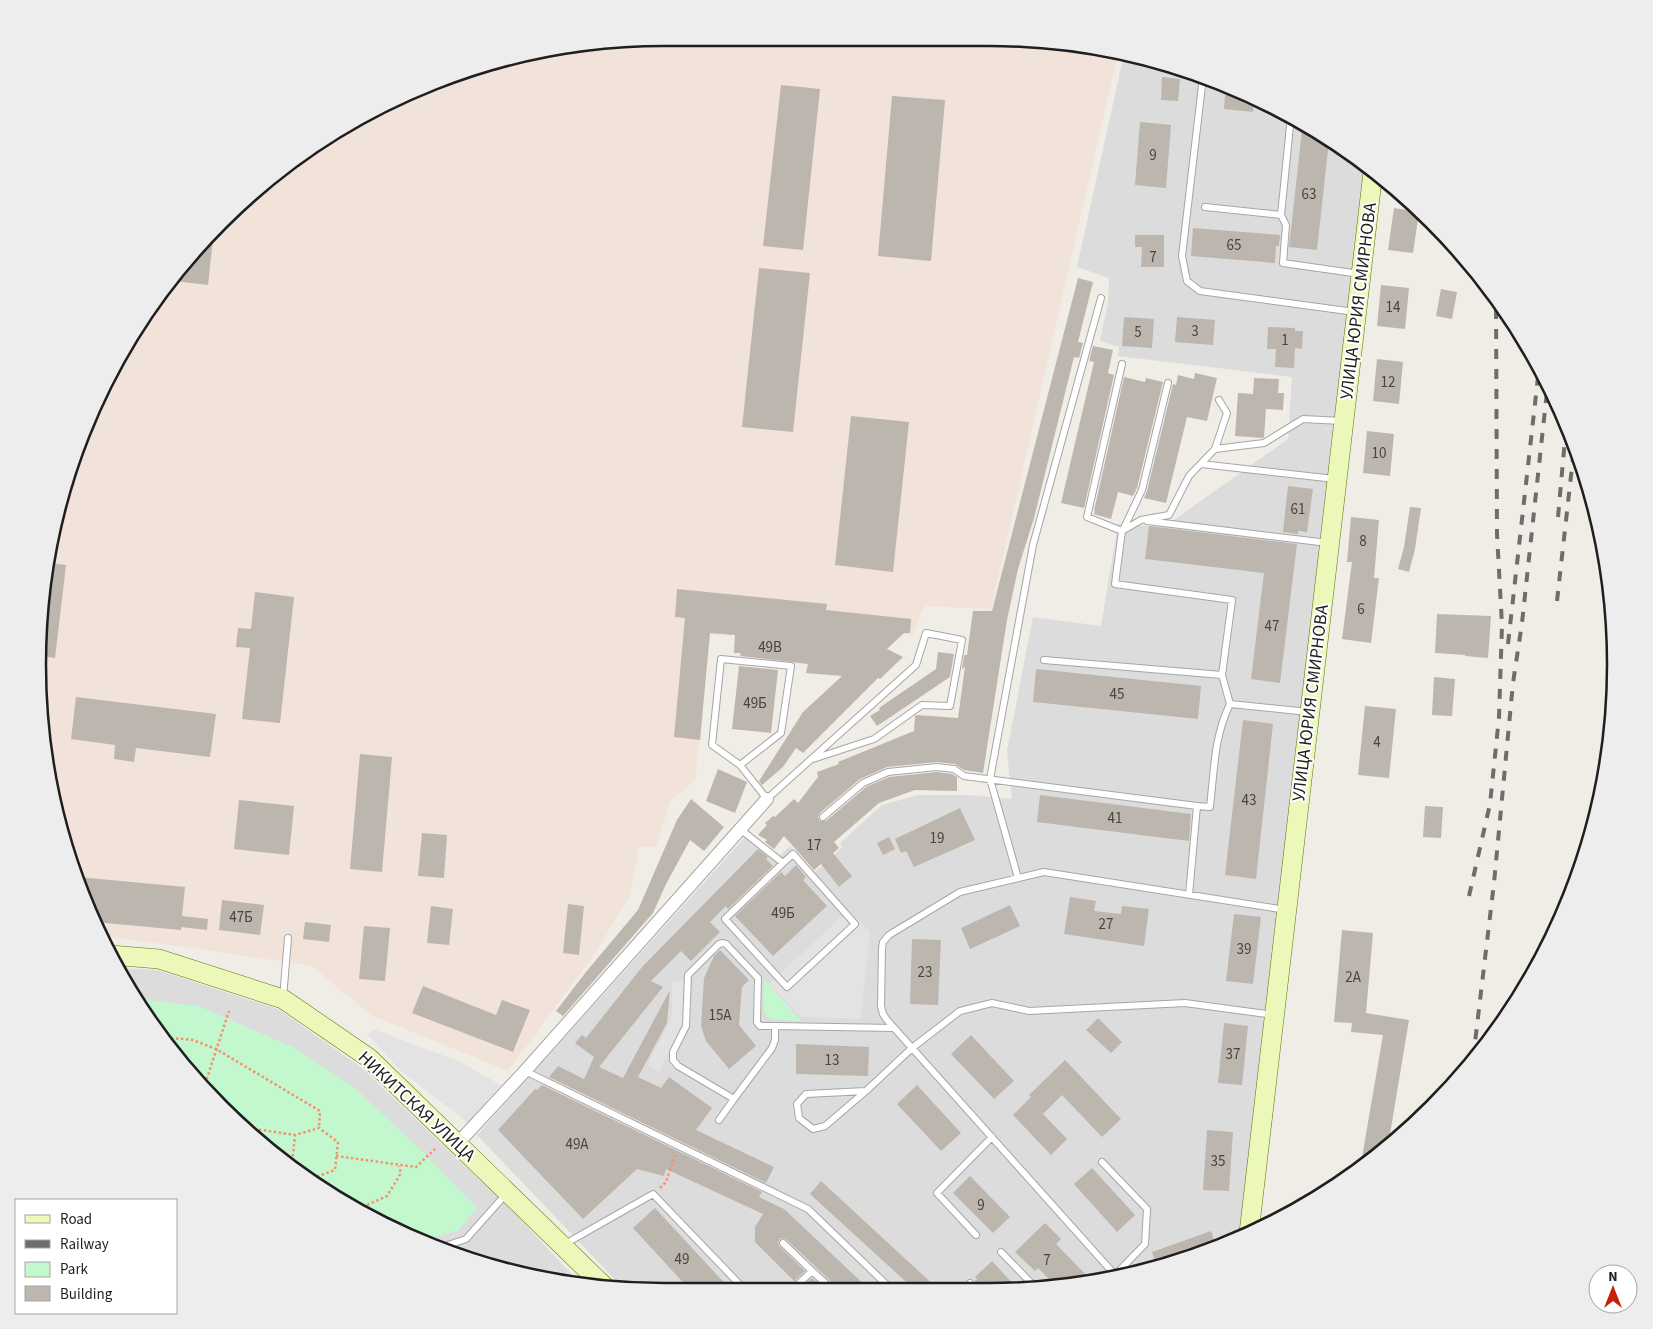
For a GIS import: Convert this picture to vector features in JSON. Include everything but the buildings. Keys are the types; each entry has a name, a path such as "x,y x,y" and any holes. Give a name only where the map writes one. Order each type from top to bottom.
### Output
{"main road":[{"name":"УЛИЦА ЮРИЯ СМИРНОВА","path":"1250,1225 1372,180"},
{"name":"НИКИТСКАЯ УЛИЦА","path":"119,956 159,959 283,999 369,1058 596,1278"}],"street":[{"path":"458,1144 767,799"}],"lane":[{"path":"1202,85 1182,256 1187,281 1200,291 1357,312"},
{"path":"1290,125 1281,216 1286,225 1283,263 1361,274"},
{"path":"1205,207 1281,216"},
{"path":"1018,878 990,779 1033,545 1101,298"},
{"path":"1122,364 1087,517 1122,531"},
{"path":"823,817 863,783 888,772 937,767 954,769 964,776 1197,806 1210,806 1218,734 1222,719 1230,704 1222,675 1232,600 1115,584 1122,531 1142,490 1168,382"},
{"path":"1122,531 1141,520 1169,515 1189,476 1215,448 1227,413 1219,400"},
{"path":"1215,448 1264,443 1303,419 1344,421"},
{"path":"1201,464 1337,480"},
{"path":"1141,520 1329,543"},
{"path":"740,765 781,733 791,666 721,659 712,745 740,765 767,799 810,760 916,665 926,633 962,640 950,706 922,704 874,739 810,760"},
{"path":"1044,660 1222,675"},
{"path":"1230,704 1309,712"},
{"path":"1190,895 1197,806"},
{"path":"740,829 783,863"},
{"path":"793,854 856,924 787,987 725,919 783,863 793,854"},
{"path":"1111,1271 883,1014 883,942 889,935 960,892 1044,872 1287,910"},
{"path":"283,999 288,938"},
{"path":"734,1099 678,1066 673,1060 673,1052 686,1026 688,975 719,944 726,944 758,978 758,1024 894,1028"},
{"path":"866,1091 806,1094 797,1104 799,1118 813,1128 825,1126 866,1091 912,1048 960,1011 992,1003 1029,1011 1185,1003 1275,1015"},
{"path":"719,1120 772,1048 775,1040 776,1026"},
{"path":"525,1071 808,1209 885,1283"},
{"path":"976,1235 936,1193 992,1138"},
{"path":"1102,1162 1147,1209 1145,1244 1122,1268"},
{"path":"450,1244 466,1239 508,1192"},
{"path":"562,1246 654,1194 738,1283"},
{"path":"783,1243 825,1283"},
{"path":"1001,1252 1029,1281"},
{"path":"799,1283 812,1271"}],"path":[{"path":"207,1079 229,1011"},
{"path":"172,1038 194,1040 216,1050 320,1111 319,1128"},
{"path":"257,1129 295,1135 319,1128"},
{"path":"317,1176 335,1170 338,1142 319,1128"},
{"path":"293,1158 295,1135"},
{"path":"654,1194 666,1182 679,1145"},
{"path":"336,1156 416,1167 435,1148"},
{"path":"366,1206 387,1196 401,1173 399,1165"}],"shaded area":[{"path":"664,46 989,46 1069,52 1116,60 991,609 924,606 913,635 837,628 732,632 732,636 710,635 695,779 670,802 656,847 639,847 630,896 591,959 508,1071 371,1015 312,966 110,937 93,901 67,825 58,785 48,705 46,664 48,624 58,544 67,504 93,428 129,355 150,321 174,288 227,227 288,174 321,150 355,129 428,93 504,67 544,58 624,48"},
{"path":"1122,61 1187,79 1225,93 1262,110 1332,150 1364,173 1242,1228 1187,1250 1149,1262 1109,1271 1029,1281 989,1283 664,1283 616,1280 477,1135 745,837 774,861 790,846 815,872 842,847 840,843 882,805 918,795 967,795 1012,799 1007,751 1033,617 1101,626 1118,524 1164,527 1288,439 1292,377 1118,356 1119,347 1100,341 1108,303 1109,278 1077,267"},
{"path":"849,910 870,932 861,1019 801,1017 769,984"},
{"path":"126,968 157,970 278,1009 362,1068 518,1217 573,1275 504,1262 428,1236 355,1200 321,1179 288,1155 227,1102 174,1041 150,1008"},
{"path":"672,981 683,981 683,1022 659,1071 648,1065 672,1017"},
{"path":"373,1029 458,1061 501,1085 468,1123 400,1070 368,1035"}],"green space":[{"path":"764,979 801,1021 778,1020 766,1015 763,1003"},
{"path":"145,1000 198,1006 295,1048 356,1089 427,1156 477,1208 458,1231 432,1237 428,1236 355,1200 321,1179 288,1155 227,1102 174,1041"}],"railway":[{"path":"1469,896 1490,804 1499,717 1502,625 1497,534 1496,311"},
{"path":"1508,644 1538,381"},
{"path":"1475,1046 1494,883 1513,683 1522,623 1546,398"},
{"path":"1558,517 1565,441"},
{"path":"1557,601 1573,462"}]}
